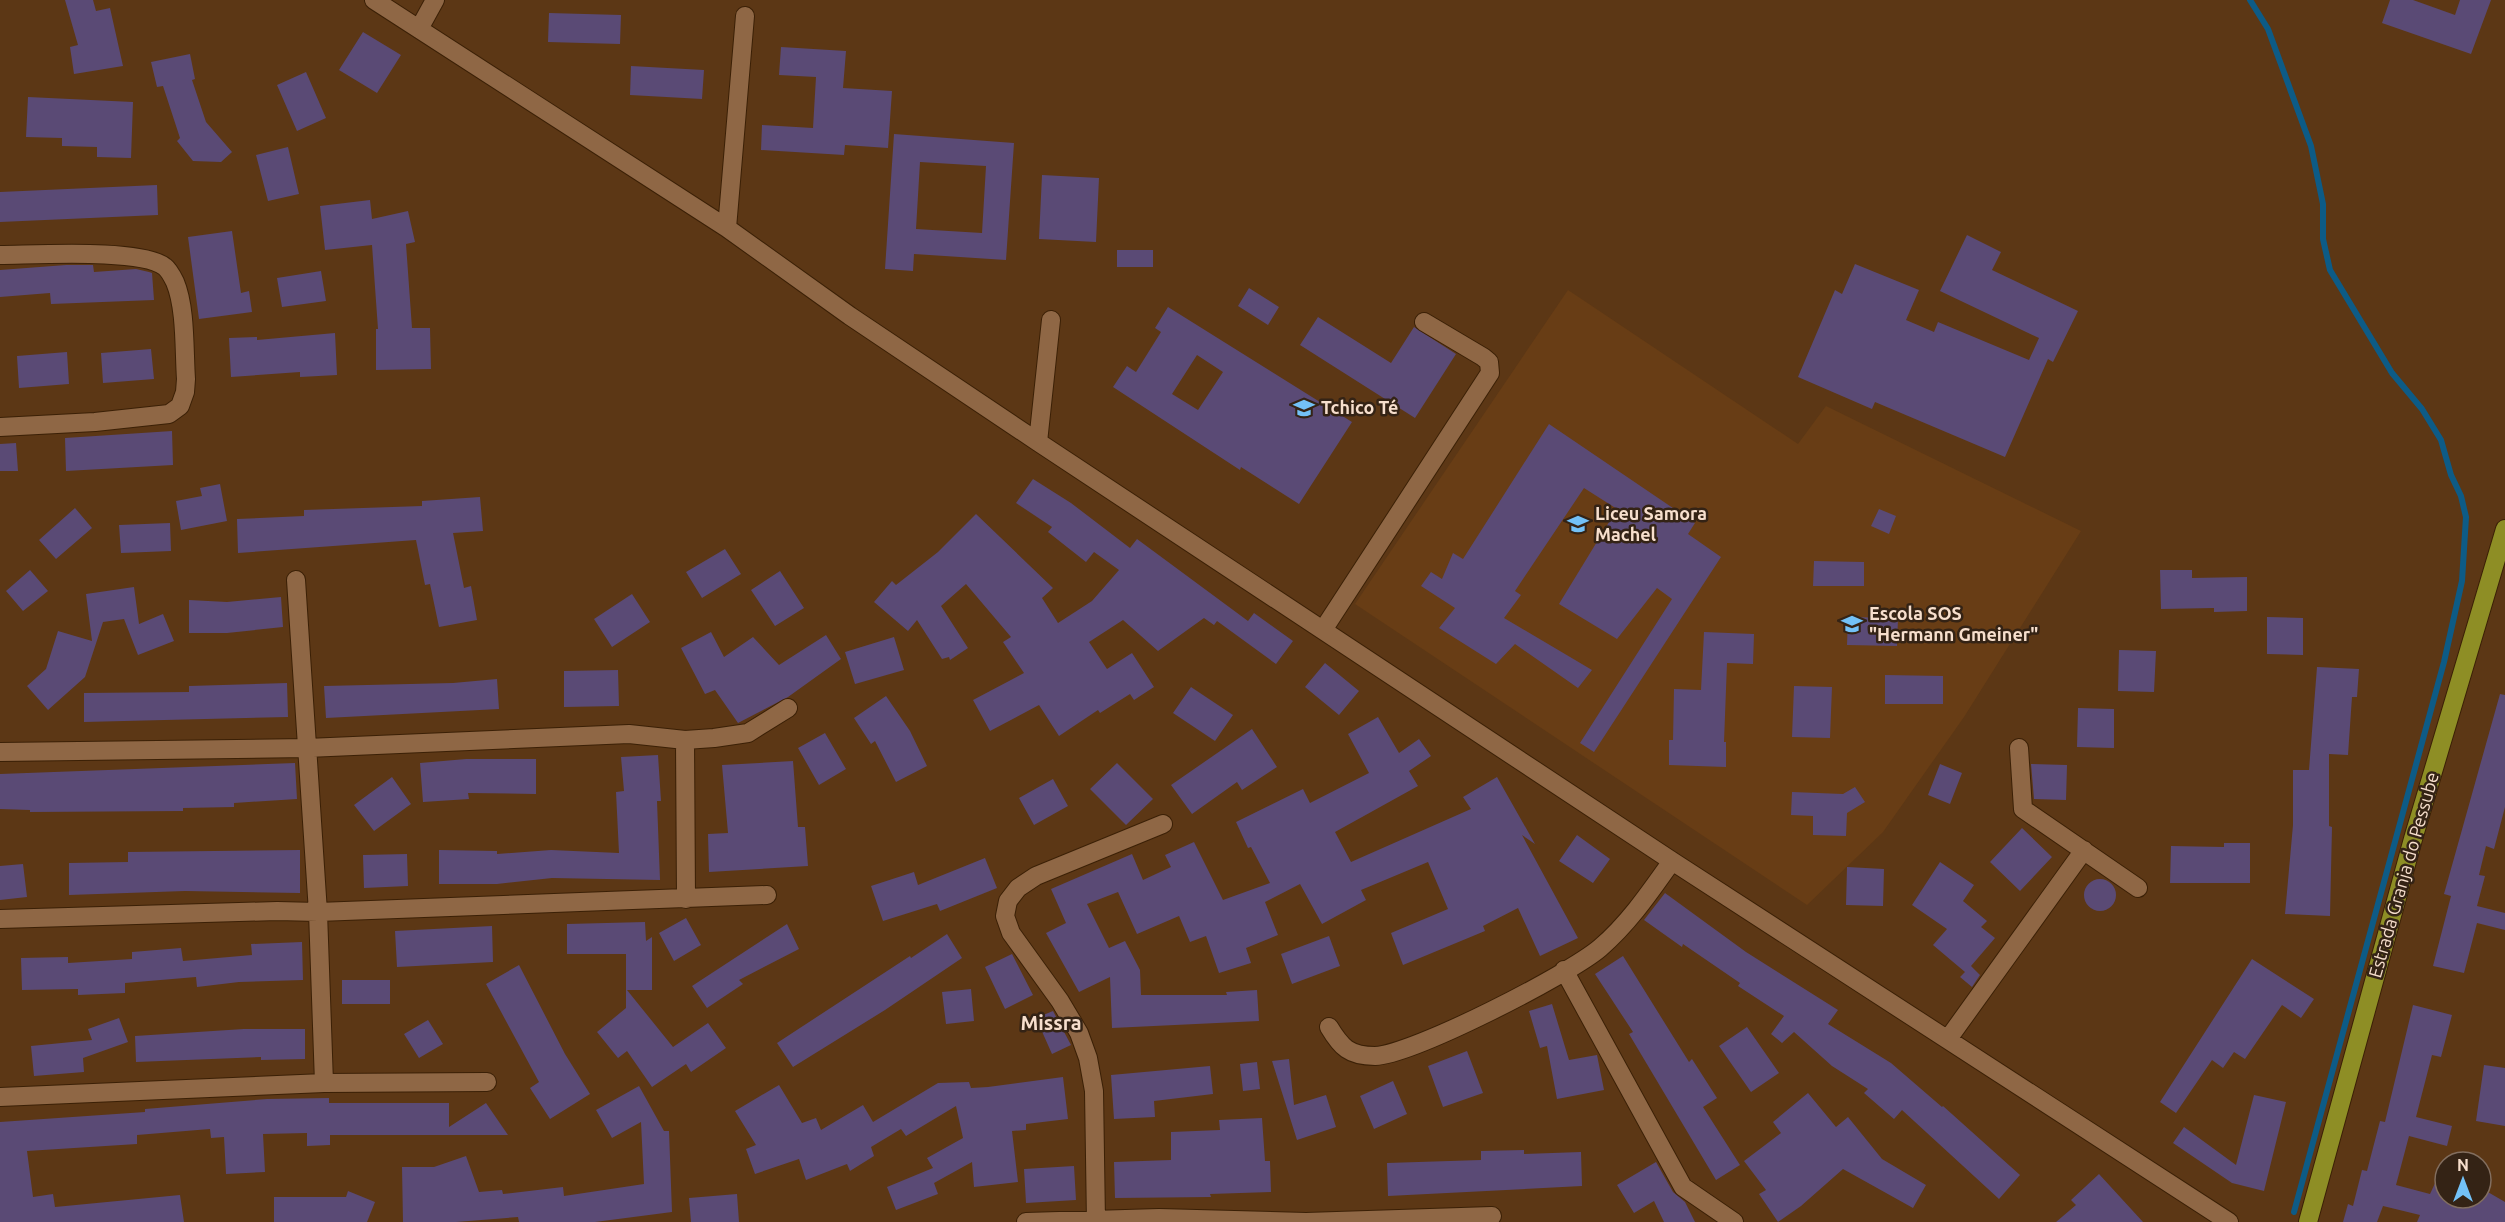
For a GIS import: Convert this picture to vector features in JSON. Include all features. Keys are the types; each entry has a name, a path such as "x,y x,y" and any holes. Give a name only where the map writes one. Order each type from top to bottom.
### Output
{"main road":[{"name":"Estrada Granja do Pessube","path":"2308,1222 2413,839 2505,529"}],"street":[{"path":"374,0 726,228 850,316 1038,442 1672,861 2229,1222"},
{"path":"419,29 435,0"},
{"path":"726,228 745,16"},
{"path":"0,255 123,255 145,259 165,267 175,282 179,299 186,379 185,392 180,406 169,414 107,421 0,427"},
{"path":"1038,442 1051,320"},
{"path":"1323,630 1490,373 1489,362 1483,357 1424,322"},
{"path":"296,580 318,912 324,1083"},
{"path":"0,752 307,748 629,734 685,740 730,738 748,733 789,708"},
{"path":"685,740 686,899"},
{"path":"2019,748 2023,809 2138,888"},
{"path":"1096,1220 1094,1091 1088,1058 1078,1033 1060,1000 1011,933 1005,916 1008,901 1018,888 1036,876 1163,824"},
{"path":"1948,1039 2084,850"},
{"path":"1329,1027 1340,1046 1356,1053 1375,1056 1400,1051 1485,1013 1598,950 1640,907 1672,861"},
{"path":"0,919 277,911 318,912 767,896"},
{"path":"1564,970 1683,1187 1734,1222"},
{"path":"0,1097 324,1083 487,1082"},
{"path":"1026,1222 1096,1220 1306,1222 1492,1216"}],"shaded area":[{"path":"1568,290 1798,444 1826,406 2081,531 1964,717 1883,832 1807,905 1355,604"}],"building":[{"path":"65,0 93,0 96,11 110,8 123,66 74,74 70,47 78,45"},
{"path":"2390,0 2413,0 2455,15 2460,0 2491,0 2471,54 2382,23"},
{"path":"549,13 621,15 620,44 548,42"},
{"path":"363,32 401,55 377,93 339,70"},
{"path":"781,47 846,51 843,88 892,91 888,148 845,145 844,155 761,150 762,125 813,128 816,77 779,75"},
{"path":"190,54 195,79 192,80 206,122 232,152 221,162 193,161 177,141 180,138 163,86 157,87 151,62"},
{"path":"631,66 704,70 702,99 630,95"},
{"path":"306,72 326,118 297,131 277,85"},
{"path":"28,97 133,102 131,158 97,157 97,147 62,146 62,138 26,137"},
{"path":"894,134 1014,143 1006,260 914,254 913,271 885,269","holes":["920,162 986,166 982,233 916,229"]},
{"path":"288,147 299,194 268,201 256,155"},
{"path":"1042,175 1099,178 1096,242 1039,239"},
{"path":"157,185 158,215 0,222 0,192"},
{"path":"370,200 372,219 408,211 415,242 406,244 412,328 430,328 431,369 376,370 376,329 378,329 372,245 325,250 320,206"},
{"path":"232,231 241,293 249,291 252,312 199,319 188,237"},
{"path":"1967,235 2001,252 1992,270 2078,311 2053,362 2048,359 2005,457 1875,402 1872,409 1798,377 1835,290 1842,294 1855,264 1919,290 1906,320 1934,332 1938,322 2029,360 2039,338 1940,291"},
{"path":"1117,250 1153,250 1153,267 1117,267"},
{"path":"93,265 94,272 136,269 152,273 154,300 51,304 50,293 0,297 0,270"},
{"path":"321,271 326,301 282,307 277,278"},
{"path":"1249,288 1279,307 1268,325 1238,306"},
{"path":"1168,307 1352,422 1299,504 1241,467 1240,470 1113,387 1127,366 1136,372 1161,332 1155,328","holes":["1197,355 1223,372 1198,410 1172,394"]},
{"path":"1318,317 1391,363 1414,327 1456,354 1415,418 1300,345"},
{"path":"335,333 337,375 300,377 300,372 231,377 229,338 257,337 257,340"},
{"path":"151,349 154,379 103,383 101,353"},
{"path":"67,352 69,384 19,388 17,356"},
{"path":"1549,424 1695,523 1688,534 1721,557 1594,752 1580,743 1672,599 1657,588 1617,639 1559,604 1617,509 1584,488 1515,591 1521,595 1504,618 1592,670 1578,688 1515,644 1496,664 1439,628 1455,608 1421,586 1431,572 1442,579 1453,553 1463,559"},
{"path":"172,431 173,465 66,471 65,438"},
{"path":"16,443 18,471 0,471 0,444"},
{"path":"1033,479 1071,503 1130,548 1137,539 1248,621 1254,613 1293,641 1276,664 1217,621 1214,625 1204,618 1158,651 1123,620 1089,642 1107,669 1132,653 1154,687 1134,700 1130,694 1100,713 1098,710 1059,736 1039,705 990,731 973,700 1024,673 1003,642 1011,637 966,584 941,606 968,648 950,660 949,657 942,659 917,620 908,631 874,602 892,581 896,585 938,552 976,514 1053,588 1042,598 1058,623 1092,601 1119,570 1094,552 1086,562 1048,532 1052,527 1016,503"},
{"path":"220,484 227,521 181,530 176,501 202,496 200,488"},
{"path":"480,497 483,531 453,533 464,588 471,586 477,620 439,627 430,584 425,585 416,540 238,553 237,519 304,516 304,510 422,506 422,501"},
{"path":"75,508 92,528 56,559 39,540"},
{"path":"1879,509 1896,516 1889,534 1871,526"},
{"path":"170,523 171,551 121,553 119,525"},
{"path":"725,549 741,574 702,598 686,572"},
{"path":"1814,561 1864,562 1864,586 1813,586"},
{"path":"30,570 48,591 23,611 6,591"},
{"path":"2160,570 2192,570 2192,578 2247,577 2247,611 2214,612 2214,608 2161,609"},
{"path":"780,571 804,608 775,626 751,590"},
{"path":"134,587 139,624 163,614 174,641 138,655 124,619 103,622 85,677 48,710 27,686 46,669 58,631 92,641 86,594"},
{"path":"632,594 650,622 612,647 594,619"},
{"path":"281,597 283,627 227,633 189,633 189,600 227,602"},
{"path":"1848,617 1898,618 1897,646 1847,645"},
{"path":"2267,617 2303,618 2303,655 2267,654"},
{"path":"711,632 724,657 753,637 779,665 826,635 841,659 788,697 738,723 715,690 705,694 681,648"},
{"path":"1704,632 1754,634 1753,664 1727,663 1724,742 1726,742 1726,767 1669,765 1669,740 1673,740 1674,689 1701,690"},
{"path":"894,637 904,670 855,684 845,652"},
{"path":"2119,650 2156,651 2154,692 2118,691"},
{"path":"1325,663 1359,691 1339,715 1305,687"},
{"path":"2317,667 2359,669 2357,697 2352,697 2348,755 2329,754 2329,826 2332,827 2330,916 2285,914 2293,825 2293,770 2309,770"},
{"path":"618,670 619,706 564,707 564,671"},
{"path":"1885,675 1943,676 1943,704 1885,704"},
{"path":"497,679 499,709 326,718 324,686 453,683"},
{"path":"287,683 288,717 84,722 84,693 189,692 189,686"},
{"path":"1794,686 1832,687 1830,738 1792,737"},
{"path":"1191,687 1233,715 1215,741 1173,713"},
{"path":"2500,694 2505,695 2505,807 2494,849 2486,846 2479,875 2485,876 2477,906 2505,913 2505,930 2477,923 2464,973 2433,966 2451,896 2444,894"},
{"path":"886,696 910,731 927,766 896,782 875,741 871,744 854,718"},
{"path":"2078,708 2114,709 2114,748 2077,747"},
{"path":"1378,717 1399,753 1419,739 1431,756 1409,771 1418,786 1335,832 1351,862 1471,809 1463,797 1497,777 1535,844 1522,835 1578,938 1540,956 1518,908 1483,926 1485,931 1403,965 1391,933 1448,909 1428,862 1361,890 1366,900 1322,924 1300,884 1265,902 1278,935 1246,948 1251,963 1219,973 1206,936 1190,942 1179,916 1137,934 1118,892 1087,904 1109,948 1125,941 1140,970 1141,995 1227,995 1226,992 1257,990 1259,1021 1112,1028 1110,977 1079,992 1046,933 1066,923 1051,889 1132,854 1143,880 1171,867 1165,855 1194,842 1223,900 1270,883 1251,847 1248,848 1236,822 1303,789 1310,803 1369,773 1348,734"},
{"path":"1252,729 1277,767 1242,790 1237,782 1192,814 1171,785"},
{"path":"825,733 846,769 819,785 798,748"},
{"path":"658,755 661,801 657,801 660,880 552,878 497,884 439,884 439,850 497,851 497,854 551,850 619,853 616,792 624,791 621,757"},
{"path":"466,759 536,759 536,794 468,793 469,799 423,802 420,763"},
{"path":"793,761 798,827 805,827 808,866 709,872 708,834 728,833 722,765"},
{"path":"295,763 297,799 234,803 234,807 183,808 183,811 30,812 30,810 0,809 0,774"},
{"path":"1117,763 1153,799 1126,825 1090,789"},
{"path":"1940,764 1962,773 1950,804 1928,795"},
{"path":"2031,764 2067,765 2066,800 2034,799"},
{"path":"392,777 411,804 374,831 354,805"},
{"path":"1053,779 1068,806 1034,825 1019,798"},
{"path":"1855,787 1865,802 1847,813 1846,836 1813,835 1813,816 1791,815 1792,792 1843,794"},
{"path":"2022,828 2052,857 2020,891 1990,862"},
{"path":"1577,835 1610,859 1593,883 1559,861"},
{"path":"2224,843 2250,843 2250,883 2170,883 2171,846 2224,847"},
{"path":"300,850 300,893 185,891 69,895 69,863 128,862 128,852"},
{"path":"407,854 408,886 364,888 363,855"},
{"path":"985,858 997,888 940,911 937,904 883,921 871,886 914,872 918,885"},
{"path":"1940,862 1974,885 1963,901 1987,921 1981,927 1995,938 1971,966 1980,975 1972,987 1960,977 1965,972 1933,945 1947,929 1912,905"},
{"path":"23,864 27,897 0,900 0,866"},
{"path":"1847,867 1884,869 1883,906 1846,905"},
{"path":"2100,879 2111,884 2116,895 2111,906 2100,911 2089,906 2084,895 2089,884"},
{"path":"1665,893 1746,952 1838,1010 1828,1024 1891,1063 2020,1175 1999,1199 1902,1110 1894,1119 1864,1093 1868,1089 1832,1066 1794,1032 1782,1043 1771,1034 1784,1016 1738,986 1740,983 1644,920"},
{"path":"686,918 701,945 674,961 659,933"},
{"path":"645,922 646,941 652,937 652,990 627,990 673,1047 708,1023 726,1048 691,1072 686,1064 652,1087 627,1051 618,1058 597,1032 626,1008 626,954 567,954 567,924"},
{"path":"787,924 799,949 739,980 743,984 707,1008 692,986"},
{"path":"492,926 493,962 397,967 395,931"},
{"path":"947,934 962,958 885,1010 793,1067 777,1043"},
{"path":"1329,936 1340,966 1292,984 1281,954"},
{"path":"302,942 303,980 239,982 197,987 196,977 125,983 125,993 78,995 78,989 22,990 21,958 68,957 68,963 132,959 132,952 181,948 183,961 252,955 251,944"},
{"path":"1012,954 1033,995 1005,1009 985,967"},
{"path":"1623,956 1689,1062 1692,1059 1717,1098 1703,1107 1740,1165 1716,1180 1629,1034 1633,1032 1595,974"},
{"path":"2252,959 2314,999 2301,1018 2282,1005 2245,1059 2234,1052 2223,1068 2212,1060 2176,1113 2160,1102"},
{"path":"519,965 565,1054 590,1094 550,1119 530,1088 539,1082 486,984"},
{"path":"342,980 390,980 390,1004 342,1004"},
{"path":"971,989 974,1021 946,1024 942,992"},
{"path":"1552,1004 1569,1060 1597,1055 1604,1090 1557,1099 1547,1046 1540,1048 1529,1011"},
{"path":"2413,1005 2452,1015 2441,1057 2432,1055 2416,1117 2452,1126 2447,1146 2409,1136 2396,1185 2430,1194 2433,1188 2433,1210 2493,1210 2493,1195 2505,1202 2505,1222 2417,1222 2420,1215 2383,1206 2377,1222 2343,1222 2348,1204 2353,1206 2362,1170 2367,1171 2380,1121 2385,1122"},
{"path":"1053,1011 1071,1045 1052,1054 1036,1018"},
{"path":"119,1018 128,1042 83,1058 84,1072 34,1076 31,1046 92,1040 88,1029"},
{"path":"428,1020 443,1044 419,1058 404,1034"},
{"path":"1747,1027 1779,1073 1751,1092 1719,1046"},
{"path":"244,1029 305,1029 305,1059 261,1060 261,1057 136,1062 135,1036"},
{"path":"1467,1051 1483,1093 1443,1107 1428,1066"},
{"path":"1289,1059 1294,1105 1326,1095 1336,1127 1297,1140 1272,1061"},
{"path":"1257,1062 1260,1089 1243,1091 1240,1064"},
{"path":"2484,1065 2505,1068 2505,1126 2476,1121"},
{"path":"1210,1066 1213,1094 1154,1101 1155,1117 1114,1119 1111,1075"},
{"path":"1063,1077 1068,1119 1026,1124 1026,1130 1012,1131 1018,1182 974,1187 972,1162 934,1183 938,1194 896,1210 887,1187 933,1168 927,1158 963,1138 956,1106 906,1136 901,1129 871,1147 874,1156 850,1171 847,1164 806,1180 799,1159 755,1174 746,1149 756,1145 735,1111 779,1085 802,1123 816,1118 821,1130 863,1105 873,1122 938,1083 969,1082 971,1088"},
{"path":"1393,1081 1407,1114 1374,1129 1360,1096"},
{"path":"639,1086 664,1131 669,1131 672,1212 595,1222 519,1222 518,1217 456,1222 403,1222 402,1167 434,1167 466,1156 479,1192 502,1190 503,1194 563,1187 564,1196 644,1184 641,1122 612,1138 596,1110"},
{"path":"1808,1093 1836,1127 1848,1117 1882,1159 1926,1185 1913,1208 1843,1169 1801,1206 1778,1222 1759,1194 1766,1190 1744,1161 1781,1133 1773,1122"},
{"path":"2254,1095 2286,1102 2264,1191 2232,1183 2173,1143 2184,1127 2236,1165"},
{"path":"329,1098 329,1103 449,1103 449,1127 486,1103 508,1135 330,1135 330,1145 307,1146 307,1133 263,1134 265,1172 226,1174 224,1137 211,1138 210,1129 137,1135 137,1144 27,1151 33,1197 53,1194 55,1207 180,1195 184,1222 0,1222 0,1122 145,1112 145,1109 267,1099"},
{"path":"1262,1118 1265,1161 1270,1161 1271,1192 1210,1194 1211,1197 1115,1198 1114,1162 1171,1160 1171,1132 1220,1130 1219,1120"},
{"path":"1524,1150 1524,1154 1581,1152 1582,1186 1388,1196 1387,1163 1481,1160 1481,1151"},
{"path":"1656,1162 1673,1192 1685,1202 1695,1222 1664,1222 1654,1201 1634,1213 1617,1185"},
{"path":"1074,1166 1076,1200 1026,1203 1024,1169"},
{"path":"2099,1174 2143,1222 2056,1222 2076,1205 2071,1200"},
{"path":"348,1191 375,1202 367,1222 274,1222 274,1197 346,1197"},
{"path":"737,1194 739,1222 691,1222 689,1198"}],"waterway":[{"path":"2250,0 2268,29 2311,146 2323,204 2323,239 2330,270 2392,373 2422,409 2441,440 2466,517 2462,581 2444,662 2294,1212"}],"place":[{"name":"Tchico Té","path":"1304,408"},
{"name":"Liceu Samora Machel","path":"1578,524"},
{"name":"Escola SOS \"Hermann Gmeiner\"","path":"1852,624"}],"district":[{"name":"Missra","path":"1051,1023"}]}
